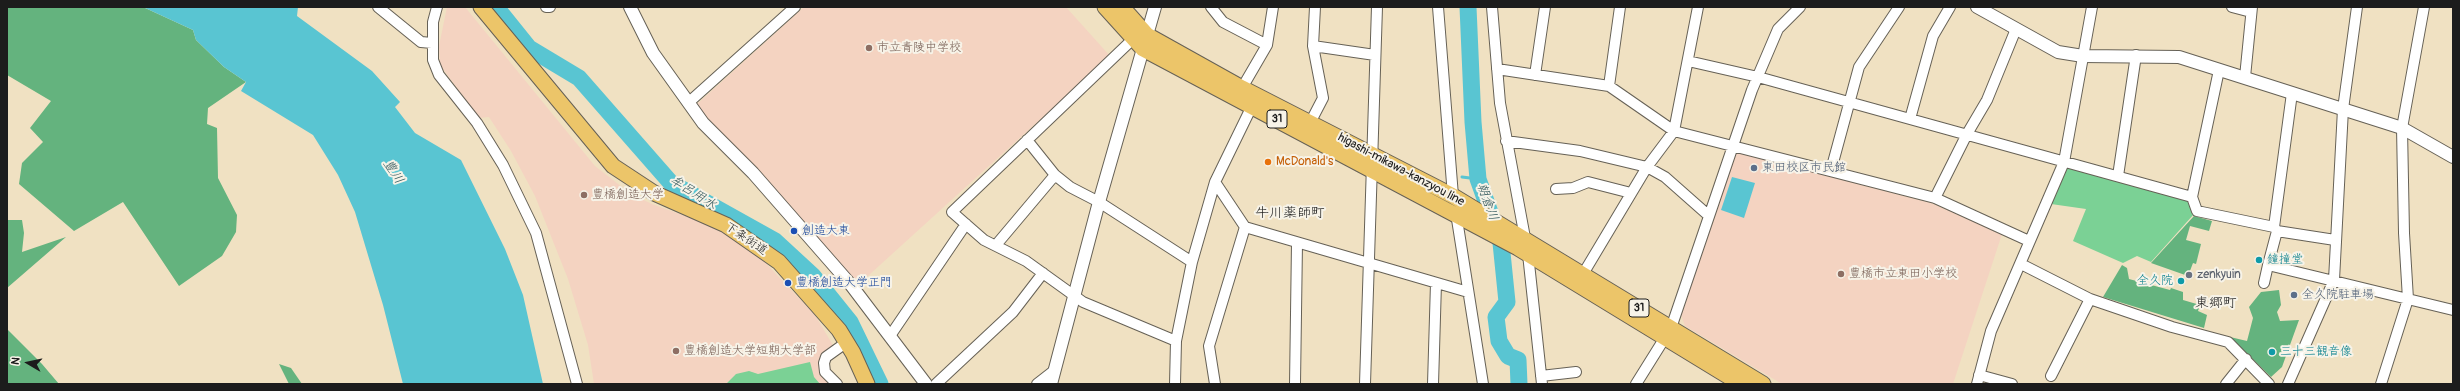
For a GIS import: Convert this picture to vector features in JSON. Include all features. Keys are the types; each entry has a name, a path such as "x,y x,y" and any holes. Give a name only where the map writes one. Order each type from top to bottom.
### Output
{"main road":[{"name":"下条街道","path":"481,7 613,166 654,193 726,225 779,262 823,309 846,342 867,384"},
{"name":"higashi-mikawa-kanzyou line","path":"1105,7 1141,41 1252,106 1373,170 1457,207"},
{"name":"higashi-mikawa-kanzyou line","path":"1122,7 1141,41 1242,88 1371,154 1457,207 1521,243 1668,333 1763,384"},
{"name":"higashi-mikawa-kanzyou line","path":"1521,243 1583,274 1741,384"}],"street":[{"path":"378,7 421,42 432,43"},
{"path":"437,7 433,22 433,60 439,75 477,123 503,165 536,233 577,384"},
{"path":"630,7 652,53 703,123 753,173 851,285 926,384"},
{"path":"688,103 795,7"},
{"path":"1051,384 1141,41 1155,7"},
{"path":"1211,7 1223,22 1267,45"},
{"path":"1242,88 1267,45 1273,7"},
{"path":"1310,123 1323,98 1314,46 1315,7"},
{"path":"1364,384 1373,170 1371,154 1377,7"},
{"path":"1438,7 1457,207 1468,292 1483,384"},
{"path":"1492,7 1496,69 1541,380 1576,372"},
{"path":"1535,75 1545,7"},
{"path":"1609,86 1620,7"},
{"path":"1583,274 1631,193 1674,131 1698,7"},
{"path":"1636,384 1668,333 1732,145 1778,29 1800,7"},
{"path":"1831,170 1859,67 1899,7"},
{"path":"1910,119 1933,36 1950,7"},
{"path":"1977,7 2058,52 2083,56 2136,55 2179,57 2402,128 2453,155"},
{"path":"2012,384 1978,380 1991,331 2064,162 2092,7"},
{"path":"2232,7 2252,10 2245,77"},
{"path":"2288,384 2334,280 2343,109 2357,7"},
{"path":"2381,384 2408,299 2404,233 2402,128 2424,7"},
{"path":"1935,198 1967,134 1987,100 2016,29"},
{"path":"1141,41 1027,140 952,212 984,240 1026,261 1083,302 1176,341"},
{"path":"1314,46 1376,55"},
{"path":"2118,176 2136,55"},
{"path":"1688,62 1758,77 2192,197"},
{"path":"1496,69 1609,86 1674,131 1831,170 1935,198 2029,241"},
{"path":"2219,70 2192,197 2197,211 2276,229 2335,240"},
{"path":"2264,283 2276,229 2292,93"},
{"path":"1175,384 1176,341 1192,262 1215,182 1252,106"},
{"path":"1027,140 1055,175 1070,187 1099,202 1192,262"},
{"path":"1506,141 1580,151 1647,168 1665,177 1708,215"},
{"path":"996,246 1055,175"},
{"path":"1215,182 1245,227 1468,292"},
{"path":"1556,189 1573,188 1588,182 1631,193"},
{"path":"890,336 966,224"},
{"path":"1215,384 1209,346 1245,227"},
{"path":"1295,384 1297,243"},
{"path":"2021,264 2090,298 2172,326 2228,342 2269,384"},
{"path":"2268,265 2453,310"},
{"path":"936,384 1014,312 1043,273"},
{"path":"1433,384 1436,283"},
{"path":"2051,376 2090,298"},
{"path":"837,384 825,372 824,363 826,357 846,342"},
{"path":"2226,384 2246,359"},
{"path":"1037,384 1055,370"}],"shaded area":[{"name":"豊橋創造大学","path":"447,7 465,7 595,166 631,194 652,204 713,226 728,234 760,257 815,315 834,347 824,354 832,384 594,384 588,345 568,279 535,196 511,151 489,117 479,118 440,65 439,46"},
{"path":"804,7 1066,7 1110,56 858,285 695,106"},
{"name":"豊橋市立東田小学校","path":"1740,153 1931,203 2002,234 1953,384 1782,384 1685,326 1681,315 1735,154"}],"green space":[{"path":"7,7 143,7 193,30 196,40 224,67 246,82 208,108 207,124 217,128 218,178 237,215 236,232 222,256 179,286 123,202 74,231 19,184 22,163 43,142 30,128 51,101 7,75"},
{"path":"2073,168 2190,200 2194,214 2151,262 2137,256 2123,263 2073,241 2086,209 2051,204 2067,169"},
{"path":"2194,216 2212,221 2209,231 2190,226 2186,240 2201,244 2196,264 2193,263 2188,276 2151,263"},
{"path":"7,220 22,220 24,233 22,252 66,237 7,288"},
{"path":"2122,265 2127,268 2129,279 2183,292 2183,300 2200,305 2198,311 2207,315 2204,328 2103,297"},
{"path":"2279,290 2281,305 2277,312 2280,321 2299,320 2282,367 2271,377 2230,337 2247,341 2253,318 2249,307 2261,292"},
{"path":"7,329 42,364 59,384 7,384"},
{"path":"810,362 814,377 820,384 726,384 736,374 749,371 758,374"},
{"path":"279,364 291,368 302,384 289,384"}],"water":[{"name":"豊川","path":"143,7 298,7 297,16 372,71 400,102 395,107 415,133 461,160 505,249 523,295 543,384 403,384 383,305 355,212 338,175 313,135 241,91 246,82 224,67 196,40 193,30"},
{"path":"1732,177 1755,183 1744,218 1721,210"}],"waterway":[{"name":"牟呂用水","path":"496,7 529,48 579,78 671,183 775,241 813,276 850,322 880,384"},
{"name":"朝倉川","path":"1468,7 1473,122 1478,179 1501,243 1507,302 1496,317 1499,341 1508,356 1518,360 1519,384"},
{"path":"1462,177 1478,179"}],"place":[{"name":"市立青陵中学校","path":"869,48"},
{"name":"McDonald's","path":"1268,162"},
{"name":"東田校区市民館","path":"1754,168"},
{"name":"豊橋創造大学","path":"584,195"},
{"name":"創造大東","path":"794,231"},
{"name":"鐘撞堂","path":"2259,260"},
{"name":"豊橋市立東田小学校","path":"1841,274"},
{"name":"zenkyuin","path":"2189,275"},
{"name":"全久院","path":"2181,281"},
{"name":"豊橋創造大学正門","path":"788,283"},
{"name":"全久院駐車場","path":"2294,295"},
{"name":"豊橋創造大学短期大学部","path":"676,351"},
{"name":"三十三観音像","path":"2272,352"}],"district":[{"name":"牛川薬師町","path":"1290,213"},
{"name":"東郷町","path":"2216,303"}]}
